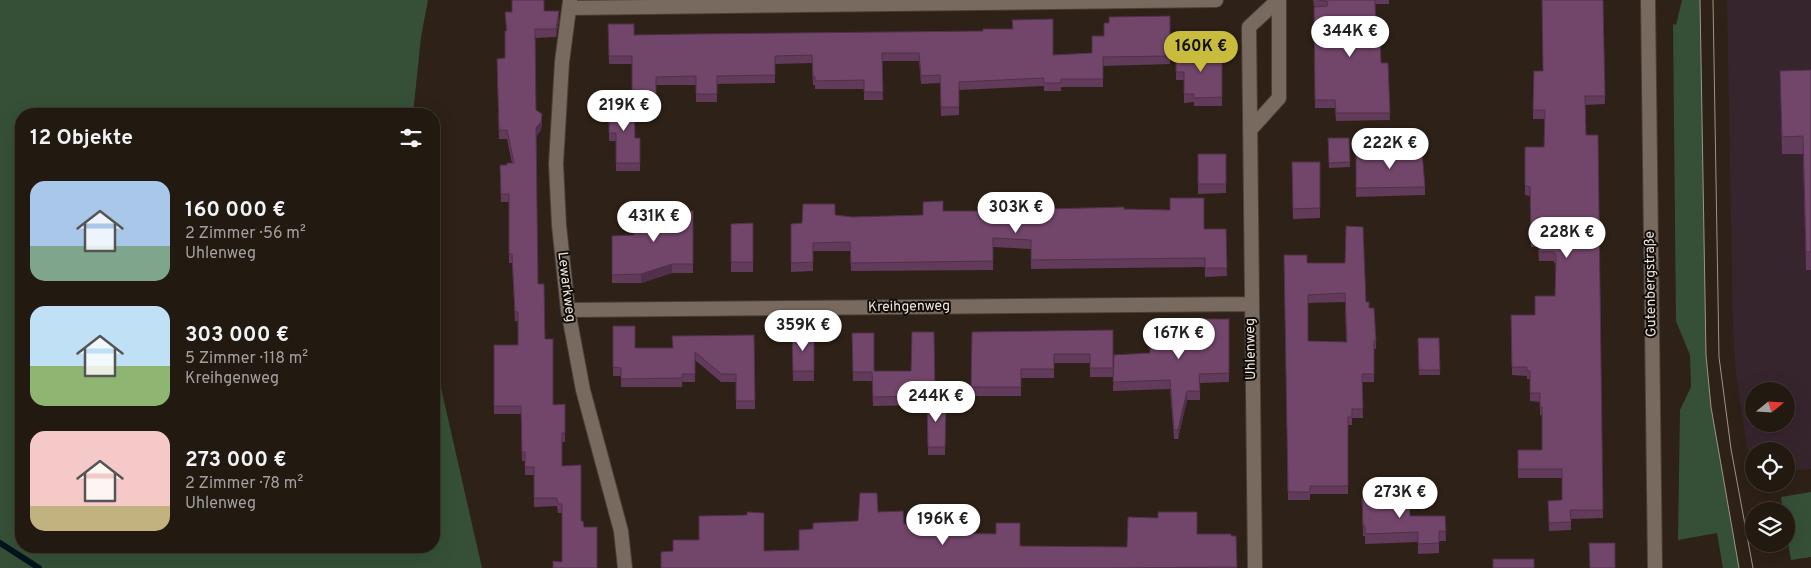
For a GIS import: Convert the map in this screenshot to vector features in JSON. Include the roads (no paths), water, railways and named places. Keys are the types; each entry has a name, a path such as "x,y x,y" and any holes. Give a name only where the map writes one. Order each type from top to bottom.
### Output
{"street":[{"path":"570,4 1216,0"},
{"name":"Uhlenweg","path":"1250,130 1279,98 1278,0"},
{"name":"Uhlenweg","path":"1255,568 1249,27 1278,0"},
{"name":"Gutenbergstraße","path":"1648,0 1655,568"},
{"name":"Lewarkweg","path":"570,4 562,62 556,164 559,225 568,310 583,390 621,531 626,568"},
{"name":"Kreihgenweg","path":"568,310 1251,304"}],"waterway":[{"path":"0,543 15,553"},
{"path":"16,553 39,568"}],"tram line":[{"path":"1700,0 1706,355 1711,407 1739,568"},
{"path":"1713,0 1719,357 1731,449 1753,568"}]}
